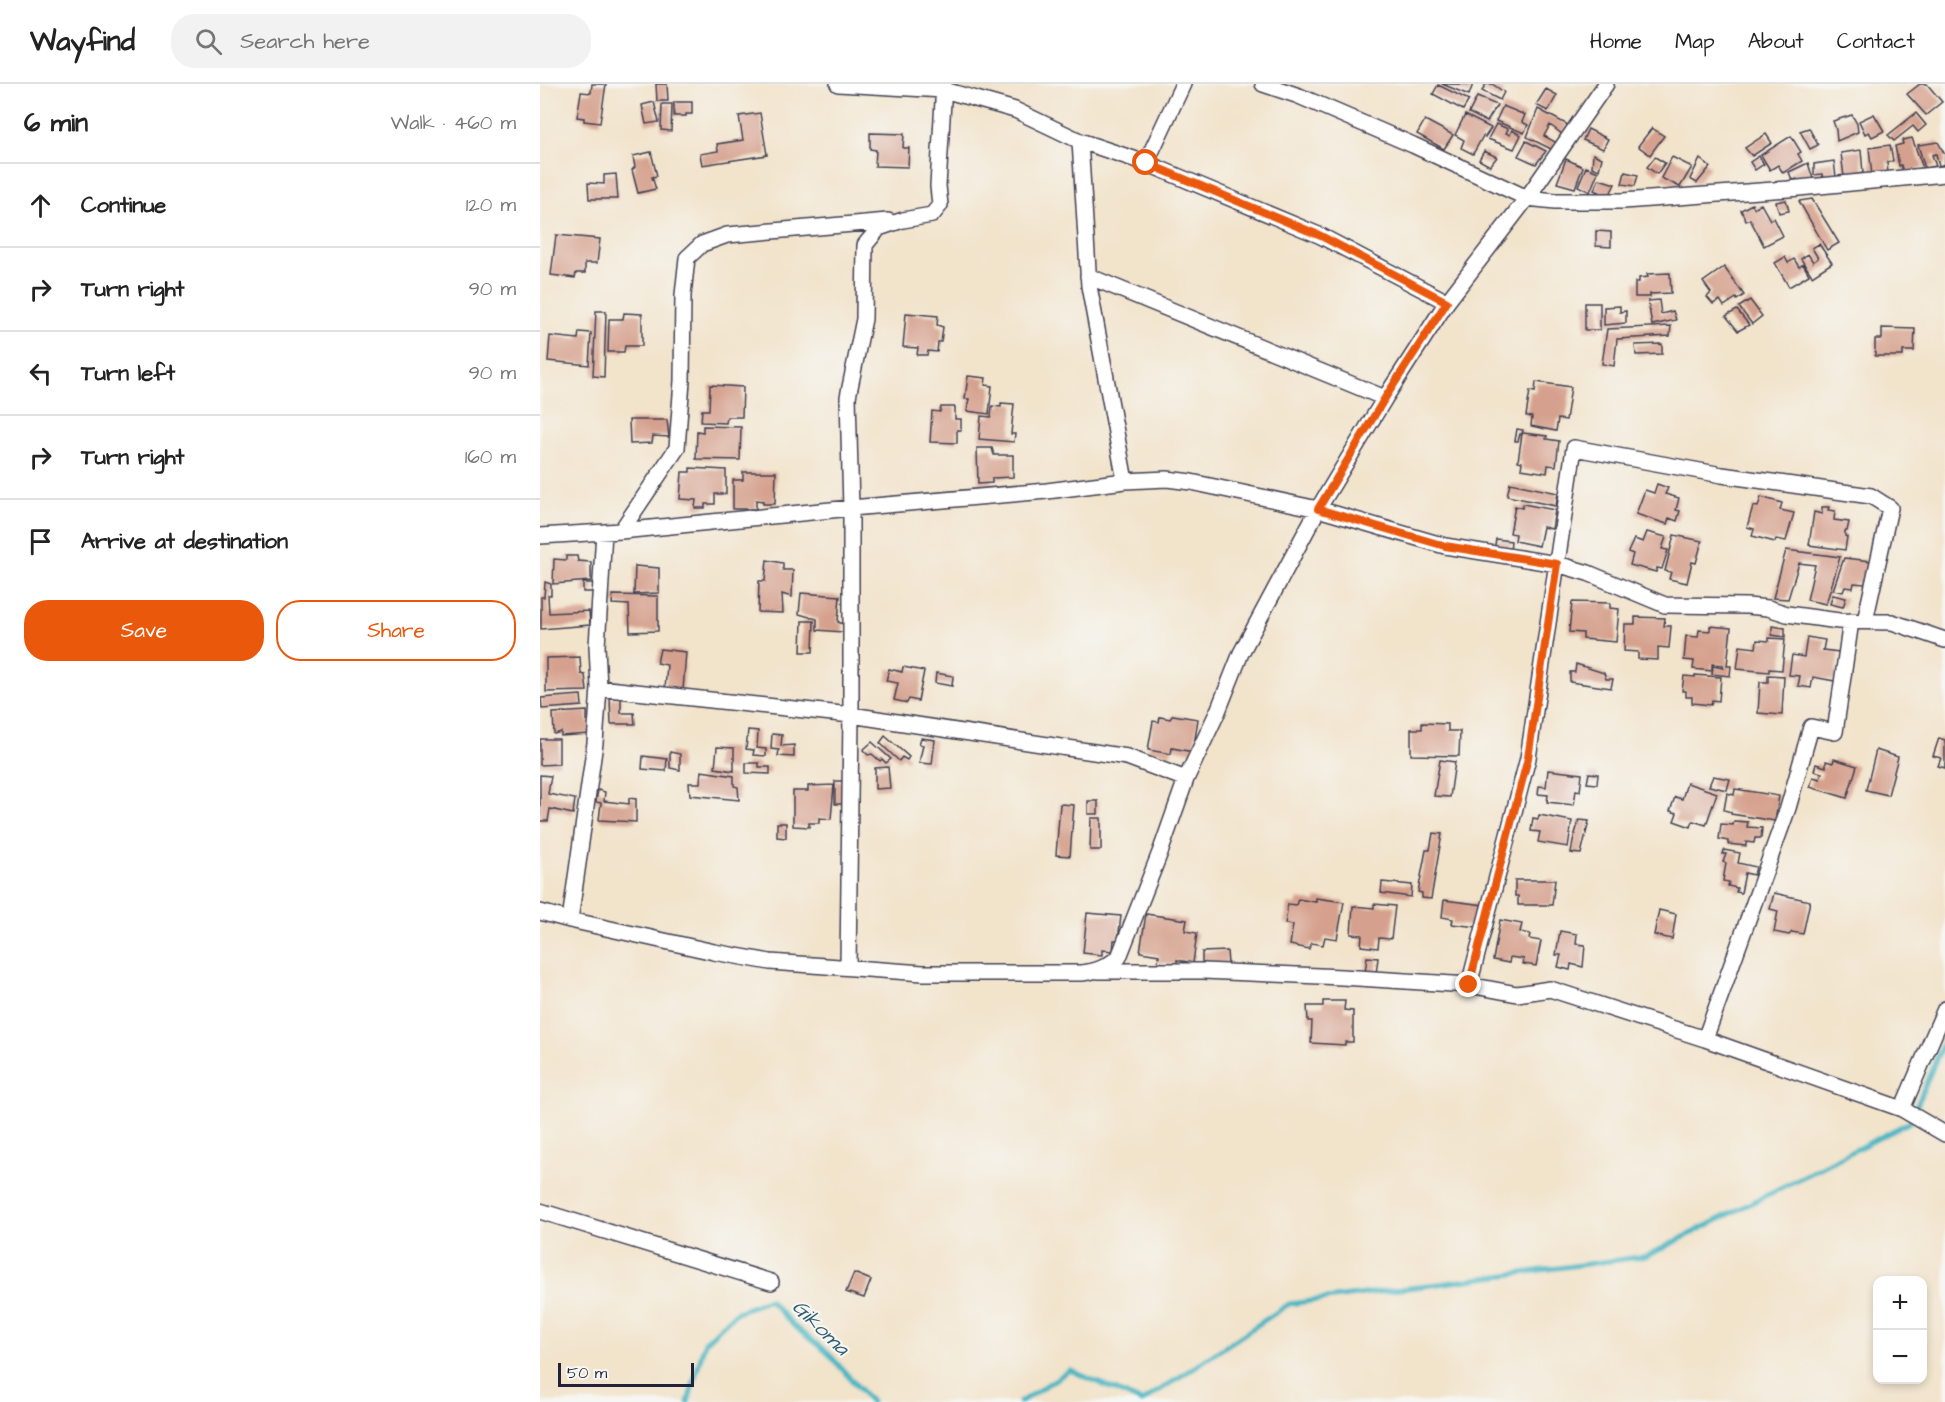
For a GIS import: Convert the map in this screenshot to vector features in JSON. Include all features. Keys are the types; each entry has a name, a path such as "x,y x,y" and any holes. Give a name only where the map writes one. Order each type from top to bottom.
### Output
{"street":[{"path":"838,84 944,87 1016,110 1080,141 1146,163 1321,236 1447,302"},
{"path":"1146,163 1183,84"},
{"path":"1263,84 1299,96 1413,145 1527,198 1555,201 1623,201 1765,191 1945,174"},
{"path":"1098,971 1119,957 1186,780 1218,711 1241,652 1318,509 1385,398 1447,302 1527,198 1606,84"},
{"path":"621,531 677,448 682,371 683,295 687,258 702,244 728,235 903,220 932,215 940,205 938,186 944,87"},
{"path":"1080,141 1088,276 1125,481"},
{"path":"848,967 851,508 848,397 864,319 865,245 879,228 903,220"},
{"path":"1088,276 1385,398"},
{"path":"1469,985 1528,758 1574,448 1722,475 1871,496 1890,508 1858,621 1835,732 1811,727 1788,808 1705,1039"},
{"path":"540,536 621,531 1047,491 1125,481 1167,479 1318,509 1445,546 1557,564 1588,573 1665,605 1747,606 1768,608 1787,614 1892,622 1945,640"},
{"path":"570,920 595,743 599,688 597,646 604,532"},
{"path":"599,688 851,715 1127,756 1186,780"},
{"path":"540,912 770,962 923,973 1203,971 1469,985 1517,994 1550,989 1705,1039 1902,1109 1945,1134"},
{"path":"1902,1109 1945,1009"},
{"path":"540,1210 771,1282"}],"building":[{"path":"592,84 606,84 600,123 584,121 584,118 577,117 581,92 591,93"},
{"path":"656,84 667,84 668,101 657,101"},
{"path":"1442,84 1473,84 1469,95"},
{"path":"1486,84 1492,84 1504,92 1500,100 1482,91"},
{"path":"1920,84 1927,84 1942,102 1926,115 1907,94"},
{"path":"1438,85 1469,100 1463,110 1433,94"},
{"path":"1546,89 1557,95 1548,111 1536,105"},
{"path":"1477,97 1497,105 1487,122 1469,113"},
{"path":"654,102 659,122 646,124 642,105"},
{"path":"674,102 692,102 692,114 674,116"},
{"path":"662,104 672,104 671,131 661,130"},
{"path":"1503,106 1525,115 1522,122 1528,125 1524,133 1496,121"},
{"path":"1538,109 1568,125 1562,134 1550,125 1544,136 1557,143 1553,150 1527,137"},
{"path":"760,113 767,155 702,165 700,154 718,151 717,144 743,140 739,116"},
{"path":"1916,113 1926,125 1918,132 1913,126 1894,141 1888,135"},
{"path":"1874,114 1884,131 1872,137 1869,132 1865,134 1859,121"},
{"path":"1465,115 1491,128 1485,137 1483,136 1473,154 1461,148 1464,140 1455,135"},
{"path":"1852,115 1858,132 1837,141 1833,121"},
{"path":"1425,120 1453,135 1444,149 1417,134"},
{"path":"1496,124 1508,129 1506,133 1510,135 1512,130 1521,135 1514,149 1488,139"},
{"path":"1652,128 1664,136 1650,155 1638,146"},
{"path":"1809,128 1818,145 1810,149 1800,131"},
{"path":"1588,129 1608,139 1603,149 1583,140"},
{"path":"870,133 904,134 903,148 909,148 908,167 875,166 876,150 870,149"},
{"path":"1766,134 1772,143 1752,156 1745,148"},
{"path":"1791,136 1801,152 1798,154 1802,161 1783,173 1778,165 1770,170 1761,155"},
{"path":"1912,138 1923,168 1903,172 1901,165 1899,166 1895,146 1903,144 1902,140"},
{"path":"1526,141 1546,151 1536,164 1518,156"},
{"path":"1938,142 1945,155 1945,164 1939,166 1936,154 1932,155 1936,166 1925,168 1918,145"},
{"path":"1890,145 1893,161 1887,162 1888,174 1872,176 1869,148"},
{"path":"1861,150 1863,173 1844,177 1841,153"},
{"path":"1484,151 1497,157 1490,166 1479,160"},
{"path":"651,152 657,176 652,177 656,189 638,193 632,170 635,167 633,156"},
{"path":"1593,154 1602,158 1599,170 1592,167"},
{"path":"1759,156 1764,164 1755,170 1750,162"},
{"path":"1655,157 1665,163 1657,174 1647,167"},
{"path":"1672,157 1692,167 1680,187 1661,178"},
{"path":"1566,159 1583,167 1575,188 1557,183"},
{"path":"1700,159 1710,167 1697,183 1690,179"},
{"path":"1834,161 1836,177 1823,179 1822,174 1814,175 1814,164"},
{"path":"1808,163 1814,182 1799,184 1797,179 1792,180 1789,172"},
{"path":"1586,167 1598,172 1590,192 1578,186"},
{"path":"1625,172 1638,175 1635,186 1622,184"},
{"path":"616,174 618,199 589,199 588,183 604,184 604,175"},
{"path":"1599,179 1615,184 1609,196 1594,190"},
{"path":"1812,199 1839,243 1827,250 1799,201"},
{"path":"1786,200 1789,211 1779,213 1776,202"},
{"path":"1752,204 1754,208 1761,204 1770,220 1774,218 1783,236 1764,246 1750,219 1746,221 1741,210"},
{"path":"1596,231 1611,232 1611,247 1596,246"},
{"path":"556,235 600,239 597,263 585,263 585,273 576,273 575,278 551,275"},
{"path":"1819,244 1832,263 1812,276 1801,259 1808,254 1813,262 1818,258 1812,248"},
{"path":"1785,257 1788,263 1794,259 1799,267 1803,264 1809,275 1789,287 1775,263"},
{"path":"1724,267 1744,295 1724,306 1720,300 1713,304 1707,297 1711,293 1703,282"},
{"path":"1670,273 1671,293 1635,297 1635,282 1639,282 1639,278 1648,277 1647,274"},
{"path":"1659,300 1661,314 1673,311 1676,320 1652,325 1648,301"},
{"path":"1750,300 1762,316 1752,324 1739,307"},
{"path":"1585,303 1600,303 1600,330 1585,330"},
{"path":"1620,306 1620,312 1626,311 1626,323 1604,325 1604,307"},
{"path":"1737,310 1749,325 1738,331 1726,316"},
{"path":"596,311 606,311 604,377 593,376"},
{"path":"624,313 642,314 642,346 625,346 624,352 608,352 609,319 623,319"},
{"path":"906,313 938,316 937,325 943,327 937,352 928,351 927,355 917,355 918,348 903,347"},
{"path":"1671,326 1670,336 1617,339 1614,366 1602,364 1607,329"},
{"path":"1882,328 1915,329 1914,351 1903,351 1903,356 1875,356 1875,339 1882,339"},
{"path":"579,332 591,333 589,365 548,361 550,336 578,339"},
{"path":"1662,344 1662,354 1636,355 1635,345"},
{"path":"968,376 986,378 985,385 992,386 989,414 967,411 969,399 965,399"},
{"path":"1536,382 1571,387 1566,420 1558,419 1556,431 1531,426 1532,417 1526,416 1530,391 1535,392"},
{"path":"710,385 743,387 742,417 727,417 726,423 701,422 702,410 709,410"},
{"path":"1001,403 1014,404 1011,434 1015,434 1014,442 979,439 981,416 991,417 992,406 1001,407"},
{"path":"941,407 955,407 955,419 961,419 961,430 957,430 957,443 930,442 932,411 940,412"},
{"path":"629,420 667,420 669,437 653,436 652,443 630,444"},
{"path":"703,426 741,427 740,460 696,459 697,431 703,432"},
{"path":"1517,429 1523,430 1518,441 1515,441"},
{"path":"1522,434 1547,436 1546,439 1559,441 1556,466 1548,465 1547,473 1521,469 1522,462 1518,461"},
{"path":"977,448 992,448 994,455 1013,455 1013,477 992,478 992,483 978,484"},
{"path":"690,468 726,470 726,494 715,494 715,504 705,504 705,508 695,508 696,500 680,499 682,472 690,472"},
{"path":"743,472 776,472 775,504 763,504 763,501 756,500 756,509 733,509 733,480 743,480"},
{"path":"1510,483 1558,493 1556,506 1507,496"},
{"path":"1657,484 1668,488 1665,494 1679,498 1676,510 1680,511 1677,521 1669,518 1667,524 1636,514 1645,490 1654,493"},
{"path":"1761,497 1782,503 1780,510 1794,513 1786,541 1776,539 1775,542 1752,536 1754,529 1747,527 1753,506 1758,507"},
{"path":"1523,504 1555,510 1552,529 1543,527 1539,546 1515,541 1516,534 1510,533 1515,506 1522,508"},
{"path":"1822,507 1829,507 1828,510 1835,511 1834,520 1849,522 1847,531 1845,531 1847,537 1845,550 1809,545 1814,512 1822,514"},
{"path":"1647,532 1666,537 1662,549 1668,550 1662,569 1657,568 1656,572 1630,565 1633,554 1628,552 1634,539 1643,542"},
{"path":"1674,535 1702,541 1696,563 1692,562 1687,583 1669,579 1671,572 1665,571"},
{"path":"1496,539 1511,541 1510,553 1494,550"},
{"path":"1786,550 1840,557 1826,604 1807,600 1815,565 1799,563 1788,599 1773,598"},
{"path":"566,556 577,556 578,561 591,562 591,581 553,584 554,559 566,560"},
{"path":"1844,558 1871,561 1865,584 1854,583 1853,588 1845,587 1843,592 1833,590"},
{"path":"767,560 783,563 783,570 793,570 792,597 782,594 783,613 758,612 759,581 765,581"},
{"path":"635,566 659,568 659,593 634,594"},
{"path":"545,582 551,584 551,595 548,595 549,613 589,611 590,625 541,629 541,597 544,597"},
{"path":"583,583 593,583 593,592 583,592"},
{"path":"801,593 840,596 838,622 843,624 843,632 817,630 817,619 799,614"},
{"path":"613,595 658,596 658,631 630,632 629,605 612,604"},
{"path":"1833,595 1846,598 1843,607 1830,604"},
{"path":"1572,602 1610,603 1610,608 1619,609 1616,642 1583,639 1583,633 1569,632"},
{"path":"1635,617 1665,618 1664,626 1671,626 1669,648 1658,647 1658,660 1638,659 1638,652 1624,651 1625,624 1635,624"},
{"path":"802,621 814,621 813,652 801,652"},
{"path":"1710,626 1731,628 1727,666 1731,666 1730,676 1712,674 1713,666 1723,668 1723,665 1712,664 1712,671 1693,669 1694,661 1684,660 1686,636 1698,637 1699,630 1710,631"},
{"path":"1772,626 1785,628 1785,637 1772,635"},
{"path":"1807,637 1825,640 1823,650 1839,652 1835,681 1813,677 1811,688 1798,686 1800,676 1789,675 1792,655 1804,657"},
{"path":"1769,638 1785,639 1782,670 1769,669 1769,672 1737,669 1740,646 1756,648 1757,640 1769,641"},
{"path":"660,649 686,652 683,690 665,689 667,665 657,663"},
{"path":"580,657 581,674 585,675 587,691 546,692 546,658"},
{"path":"1576,664 1604,673 1606,679 1613,679 1611,688 1570,682 1570,672 1575,672"},
{"path":"903,667 924,671 918,701 909,699 907,703 894,700 898,683 886,681 889,669 902,672"},
{"path":"936,673 953,676 952,686 935,683"},
{"path":"1695,675 1721,677 1719,701 1712,700 1711,705 1692,703 1692,697 1686,697 1686,691 1682,691 1684,676 1695,677"},
{"path":"1768,675 1784,676 1782,715 1758,713 1760,682 1768,682"},
{"path":"581,695 582,706 542,709 541,698"},
{"path":"610,698 621,698 621,713 634,713 635,724 611,724"},
{"path":"587,711 587,721 591,722 590,734 561,736 561,732 554,734 553,713"},
{"path":"1173,715 1198,719 1193,752 1172,748 1171,754 1148,750 1153,721 1159,722 1160,717 1170,719"},
{"path":"1422,723 1448,724 1448,731 1460,731 1459,756 1411,755 1411,729 1422,729"},
{"path":"748,730 758,731 757,748 766,749 766,756 753,755 754,750 746,749"},
{"path":"772,734 782,735 781,746 794,745 794,757 778,756 779,750 771,749"},
{"path":"885,736 909,757 907,760 902,757 899,761 880,743"},
{"path":"921,738 935,740 932,764 919,763 923,745 919,744"},
{"path":"1939,738 1945,740 1945,768 1938,766 1941,758 1933,756"},
{"path":"540,739 559,739 559,764 540,765"},
{"path":"872,742 891,759 886,763 872,754 868,755 863,750"},
{"path":"717,747 734,748 734,771 715,768"},
{"path":"1876,750 1898,757 1888,795 1866,790"},
{"path":"670,752 680,754 680,770 670,768"},
{"path":"643,756 667,759 666,771 642,769"},
{"path":"1834,759 1857,766 1847,798 1810,787 1813,777 1820,779 1822,773 1814,771 1816,764 1826,767 1826,761 1833,763"},
{"path":"1440,760 1455,762 1450,797 1434,796"},
{"path":"746,763 759,763 759,767 770,767 770,774 746,773"},
{"path":"888,767 890,788 875,789 875,768"},
{"path":"1548,770 1582,774 1580,791 1576,790 1574,805 1547,802 1548,795 1538,794 1539,786 1546,787"},
{"path":"701,771 734,776 734,786 738,787 739,800 690,795 689,783 700,783"},
{"path":"1589,773 1598,774 1597,784 1587,783"},
{"path":"540,775 551,776 548,794 575,799 573,814 550,809 548,821 540,821"},
{"path":"1713,776 1730,779 1727,790 1709,786"},
{"path":"835,781 844,781 844,804 835,804"},
{"path":"1687,783 1717,793 1706,825 1693,821 1691,827 1674,821 1677,813 1670,811 1675,797 1682,799"},
{"path":"834,785 831,819 819,818 819,823 809,823 809,827 793,826 793,791 808,791 808,786"},
{"path":"1735,789 1779,796 1775,821 1731,814 1724,810 1727,793 1734,795"},
{"path":"598,790 605,792 604,801 629,804 629,798 636,799 636,822 599,820 601,803 596,802"},
{"path":"1088,801 1098,801 1098,814 1088,814"},
{"path":"1060,804 1074,805 1070,856 1056,855"},
{"path":"1539,815 1572,821 1568,847 1538,842 1540,832 1531,831 1533,818 1538,819"},
{"path":"1091,818 1101,818 1101,850 1090,850"},
{"path":"1579,820 1589,821 1581,854 1571,853"},
{"path":"1734,821 1748,822 1747,827 1762,828 1761,838 1755,838 1754,843 1746,842 1746,846 1728,844 1728,841 1719,839 1721,824 1733,825"},
{"path":"777,823 786,823 786,838 777,837"},
{"path":"1433,833 1442,834 1431,899 1422,898 1422,893 1418,892 1426,850 1430,850"},
{"path":"1724,850 1740,853 1738,863 1756,867 1754,875 1745,873 1741,893 1736,892 1737,888 1728,886 1729,882 1723,881 1726,863 1723,862 1726,854 1723,854"},
{"path":"1515,880 1555,880 1552,905 1518,905 1518,896 1515,896"},
{"path":"1382,882 1412,885 1411,897 1381,893"},
{"path":"1774,893 1810,901 1803,934 1792,932 1789,935 1774,932 1778,911 1770,909"},
{"path":"1316,898 1344,902 1337,939 1325,937 1323,945 1311,943 1309,949 1290,945 1293,925 1285,924 1288,904 1296,905 1298,899 1316,902"},
{"path":"1444,900 1484,905 1483,919 1478,918 1477,927 1452,924 1453,919 1442,917"},
{"path":"1374,904 1395,906 1391,939 1379,938 1378,948 1361,946 1362,935 1351,934 1353,906 1374,908"},
{"path":"1659,910 1676,914 1672,939 1654,935"},
{"path":"1087,913 1121,916 1118,940 1114,940 1113,951 1102,950 1102,955 1083,953"},
{"path":"1146,914 1187,920 1185,931 1197,933 1193,963 1177,960 1177,965 1158,962 1159,955 1140,952"},
{"path":"1500,920 1522,924 1520,932 1530,934 1529,939 1541,941 1536,966 1523,964 1524,959 1510,957 1509,963 1493,960"},
{"path":"1560,931 1577,934 1576,944 1585,945 1583,967 1571,964 1570,970 1558,967 1561,955 1556,955"},
{"path":"1227,951 1228,964 1202,965 1202,952"},
{"path":"1367,957 1378,958 1376,974 1365,973"},
{"path":"1323,1001 1345,1001 1344,1010 1353,1011 1353,1042 1345,1042 1345,1045 1311,1043 1312,1021 1308,1021 1307,1006 1323,1006"},
{"path":"854,1273 871,1280 864,1298 846,1292"}],"waterway":[{"path":"1020,1402 1070,1370 1142,1402 1289,1304 1647,1256 1910,1122 1945,1038"},
{"name":"Gikoma","path":"688,1402 705,1342 737,1312 769,1300 796,1328 828,1353 871,1402"}],"route":[{"path":"1146,163 1321,236 1447,302 1385,398 1318,509 1445,546 1557,564 1528,758 1469,985"}]}
